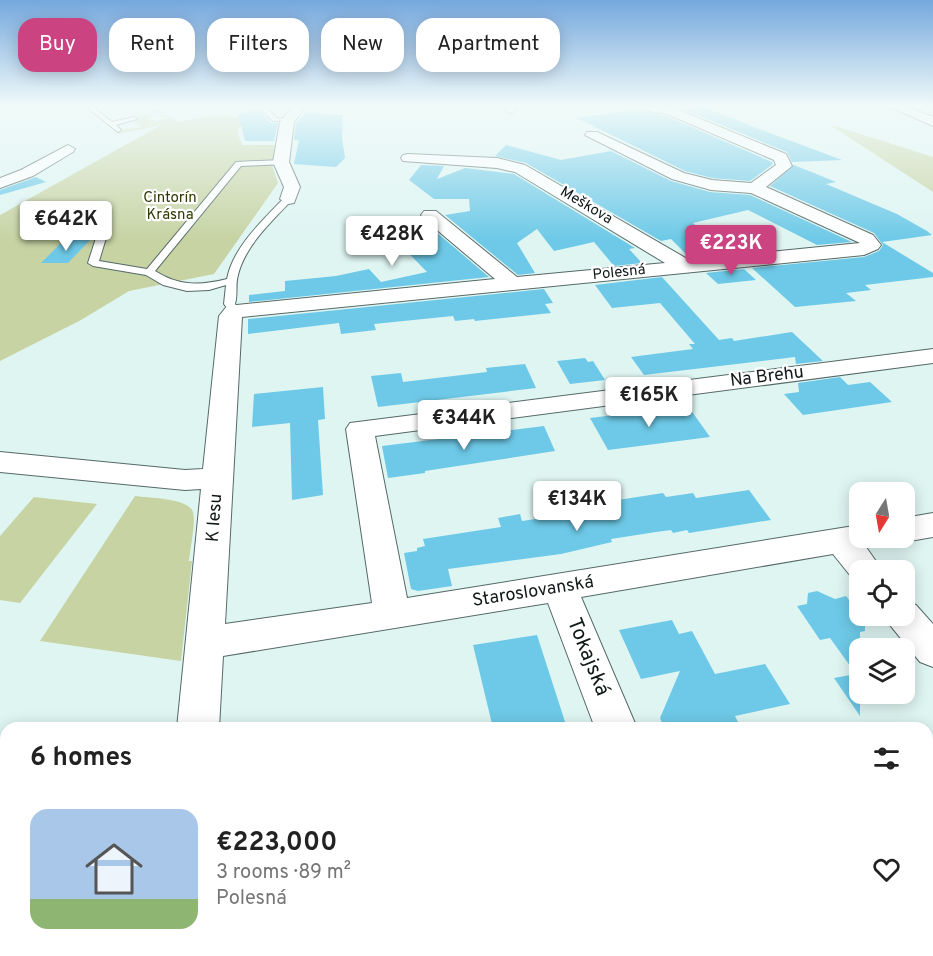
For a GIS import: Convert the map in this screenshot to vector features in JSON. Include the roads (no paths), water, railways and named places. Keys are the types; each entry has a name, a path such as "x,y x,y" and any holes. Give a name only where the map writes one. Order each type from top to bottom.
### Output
{"street":[{"path":"0,183 27,173 65,151"},
{"path":"283,151 281,162 292,188 288,199"},
{"path":"625,151 687,180 711,185 754,188 784,166 781,157 766,151"},
{"name":"Meškova","path":"408,158 497,163 520,168 685,266"},
{"name":"Polesná","path":"236,311 864,249 871,245 866,239 754,188"},
{"path":"430,215 512,283"},
{"name":"K lesu","path":"198,722 231,316 236,311"},
{"name":"Na Brehu","path":"392,615 360,429 933,356"},
{"path":"0,462 185,480 218,478"},
{"path":"915,528 933,525"},
{"name":"Staroslovanská","path":"205,643 392,615 849,539"},
{"name":"Tokajská","path":"559,587 614,722"},
{"path":"912,626 933,651"}],"lane":[{"path":"148,272 239,164 281,162"},
{"path":"236,311 229,304 233,290 231,281 237,264 255,235 288,199"},
{"path":"101,238 93,263 148,272 167,283 187,288 209,287 231,281"}],"park label":[{"name":"Cintorín Krásna","path":"170,206"}]}
